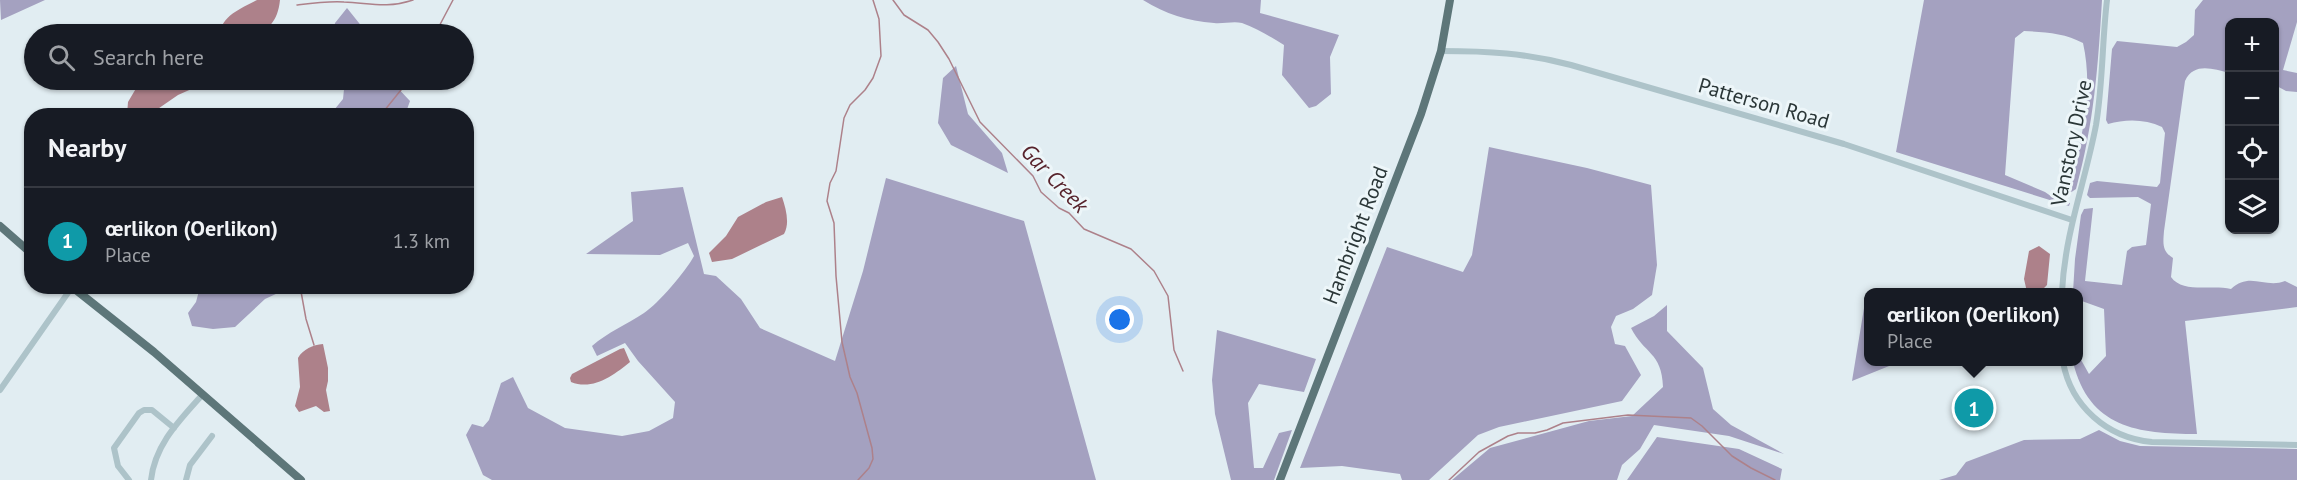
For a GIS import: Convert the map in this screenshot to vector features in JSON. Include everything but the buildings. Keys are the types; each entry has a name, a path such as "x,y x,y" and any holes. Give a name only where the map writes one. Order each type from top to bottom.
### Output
{"main road":[{"name":"Hambright Road","path":"1280,480 1420,114 1441,51 1450,0"},
{"path":"0,226 24,247"},
{"path":"81,294 154,352 302,480"}],"street":[{"name":"Vanstory Drive","path":"2062,288 2066,248 2099,105 2107,0"},
{"name":"Patterson Road","path":"1441,51 1522,54 1571,65 1844,144 2072,220"},
{"path":"0,390 67,294"},
{"path":"2064,366 2070,385 2081,404 2101,424 2132,439 2152,442 2297,445"},
{"path":"152,480 158,453 174,428 203,394"},
{"path":"129,480 118,466 114,448 139,413 152,410 174,428"},
{"path":"186,480 190,465 212,436"}],"shaded area":[{"path":"0,0 45,0 1,20"},
{"path":"257,0 280,0 278,12 270,24 223,24 228,17"},
{"path":"1143,0 1261,0 1260,13 1339,35 1330,57 1331,94 1316,106 1309,108 1282,75 1284,45 1258,30 1242,23 1214,23 1186,19"},
{"path":"1924,0 2102,0 2091,118 2076,189 2070,193 2065,192 2064,183 2077,153 2087,98 2087,70 2083,43 2062,35 2040,32 2024,31 2015,38 2005,175 2045,192 2055,199 2070,203 2069,206 1896,152"},
{"path":"2203,0 2297,0 2297,22 2283,70 2297,73 2297,92 2286,91 2279,87 2279,18 2225,18 2225,72 2199,69 2193,71 2185,81 2163,240 2167,253 2173,258 2171,277 2176,282 2190,287 2231,289 2245,281 2278,283 2285,281 2297,287 2297,307 2185,321 2197,434 2175,434 2136,429 2119,423 2104,414 2091,401 2074,366 2083,366 2083,363 2089,374 2106,356 2104,309 2083,301 2083,288 2073,288 2075,259 2081,215 2084,209 2093,208 2085,281 2122,285 2127,251 2132,247 2146,245 2151,204 2138,197 2090,198 2087,195 2090,183 2097,181 2157,187 2160,183 2165,133 2162,127 2149,122 2135,121 2108,124 2106,120 2112,49 2117,41 2177,47 2194,35 2195,10"},
{"path":"347,8 360,24 335,24"},
{"path":"956,66 968,114 1002,153 1008,173 951,145 938,123 943,78"},
{"path":"135,90 189,90 159,108 128,108 128,102"},
{"path":"344,90 400,90 410,101 408,108 336,108 343,99"},
{"path":"1489,147 1587,168 1651,185 1657,265 1652,295 1633,309 1616,316 1611,327 1615,344 1625,346 1641,375 1622,401 1499,427 1478,435 1429,480 1402,480 1400,474 1342,466 1300,468 1387,247 1463,272 1472,255"},
{"path":"886,178 1024,221 1096,480 492,480 483,475 466,435 472,424 483,427 489,420 501,383 513,377 528,408 565,428 622,436 649,431 673,418 675,402 625,343 597,356 592,346 650,309 671,287 694,256 688,243 660,255 586,254 633,221 631,192 683,187 704,274 716,276 741,299 760,328 835,361 863,271"},
{"path":"782,197 787,221 784,234 732,259 712,262 709,253 726,236 738,217 766,202"},
{"path":"2039,246 2050,254 2047,285 2044,288 2026,288 2024,279 2029,251"},
{"path":"198,294 276,294 265,299 235,327 213,329 192,326 188,313 196,302"},
{"path":"1667,305 1667,331 1703,368 1713,409 1731,425 1784,454 1729,436 1654,425 1640,449 1622,465 1617,480 1452,480 1490,448 1589,421 1632,416 1663,387 1662,375 1656,360 1631,328 1654,316"},
{"path":"1864,308 1864,366 1889,366 1852,381"},
{"path":"1217,330 1316,359 1304,392 1259,384 1248,403 1254,468 1263,468 1279,433 1292,430 1274,480 1231,480 1215,414 1212,380"},
{"path":"323,344 328,368 326,390 330,411 324,412 316,406 299,412 295,406 300,387 298,358 309,348"},
{"path":"624,348 630,362 610,376 587,385 571,382 572,374"},
{"path":"2099,430 2120,441 2140,446 2297,449 2297,480 1939,480 1956,475 1966,462 2024,440 2080,439"},
{"path":"1657,437 1739,449 1782,469 1780,480 1627,480"}],"waterway":[{"path":"297,5 332,2 386,5 413,0"},
{"path":"440,24 453,0"},
{"path":"858,480 869,468 873,459 872,448 857,393 850,377 842,342 834,223 827,201 830,183 836,171 844,118 850,105 873,78 881,56 879,19 873,0"},
{"name":"Gar Creek","path":"893,0 904,15 928,30 938,42 949,59 980,122 1033,176 1041,192 1059,208 1069,213 1084,229 1131,249 1154,271 1168,296 1174,350 1183,371"},
{"path":"386,108 401,90"},
{"path":"301,294 314,345"},
{"path":"1449,480 1479,452 1508,436 1518,433 1535,433 1563,423 1628,415 1691,418 1732,456 1775,480"}],"place":[{"name":"œrlikon (Oerlikon)","path":"1974,408"}]}
